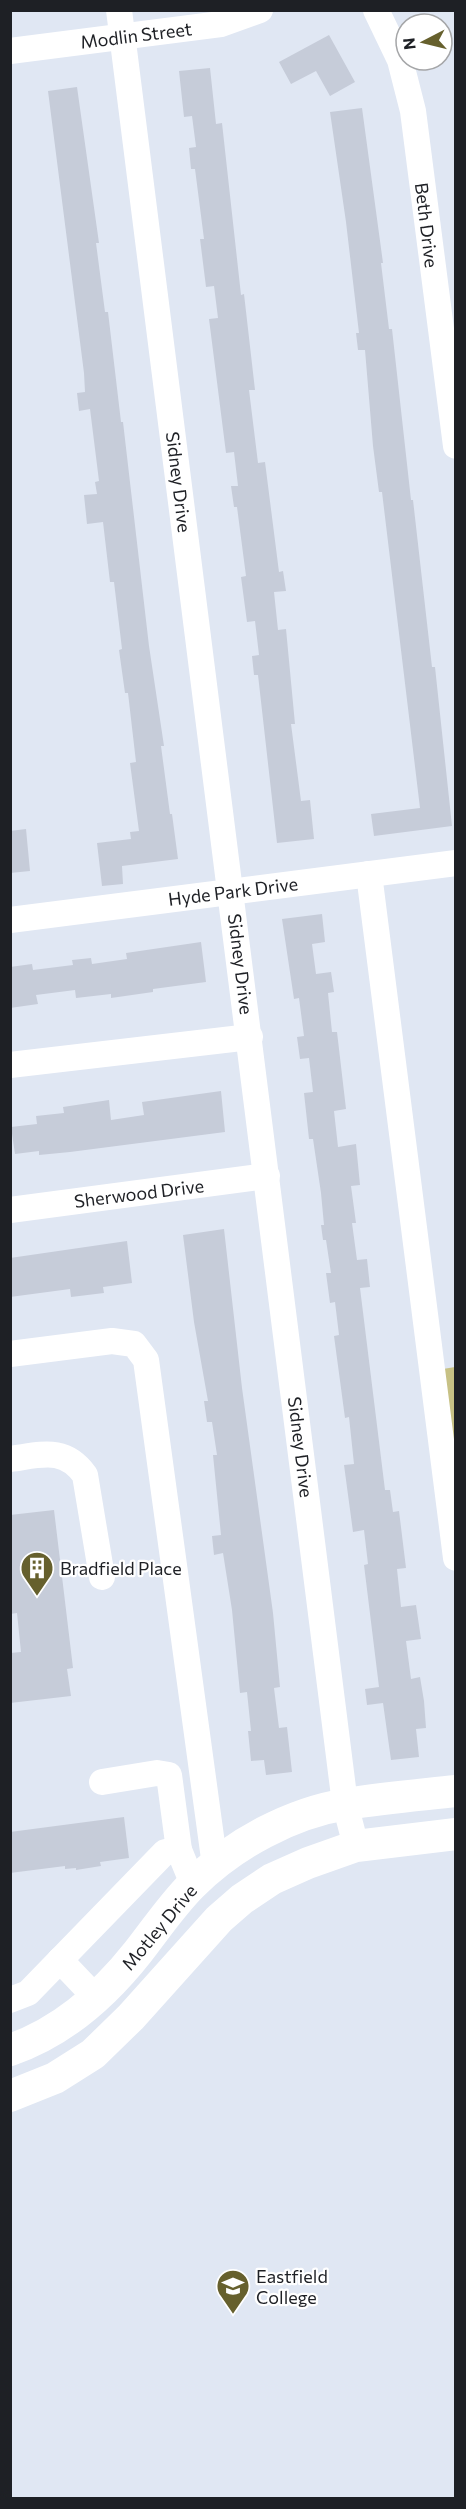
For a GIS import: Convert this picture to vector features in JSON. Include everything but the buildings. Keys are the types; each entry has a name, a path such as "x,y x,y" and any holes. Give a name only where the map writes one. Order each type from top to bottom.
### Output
{"main road":[{"name":"Motley Drive","path":"10,2050 29,2044 76,2016 114,1981 163,1918 204,1875 269,1829 345,1804 456,1791"},
{"path":"10,2096 55,2078 93,2054 131,2017 219,1919 242,1899 272,1879 356,1846 456,1834"},
{"path":"204,1875 219,1919"}],"street":[{"name":"Sidney Drive","path":"119,10 345,1804 356,1846"},
{"name":"Modlin Street","path":"10,51 221,24 260,10"},
{"name":"Beth Drive","path":"376,10 400,60 413,111 456,446"},
{"name":"Hyde Park Drive","path":"10,920 456,863"},
{"path":"369,874 456,1558"},
{"path":"10,1065 250,1037"},
{"name":"Sherwood Drive","path":"10,1210 267,1176"},
{"path":"10,1354 112,1341 134,1344 146,1360 204,1875"},
{"path":"10,1459 52,1454 77,1463 85,1475 102,1577"},
{"path":"102,1782 158,1773 169,1775 179,1850 204,1875"},
{"path":"10,2000 28,1993 165,1852 179,1850"},
{"path":"60,1960 96,1998"}],"shaded area":[{"path":"455,1367 455,1468 443,1369"}],"place":[{"name":"Bradfield Place","path":"37,1597"},
{"name":"Eastfield College","path":"233,2315"}]}
